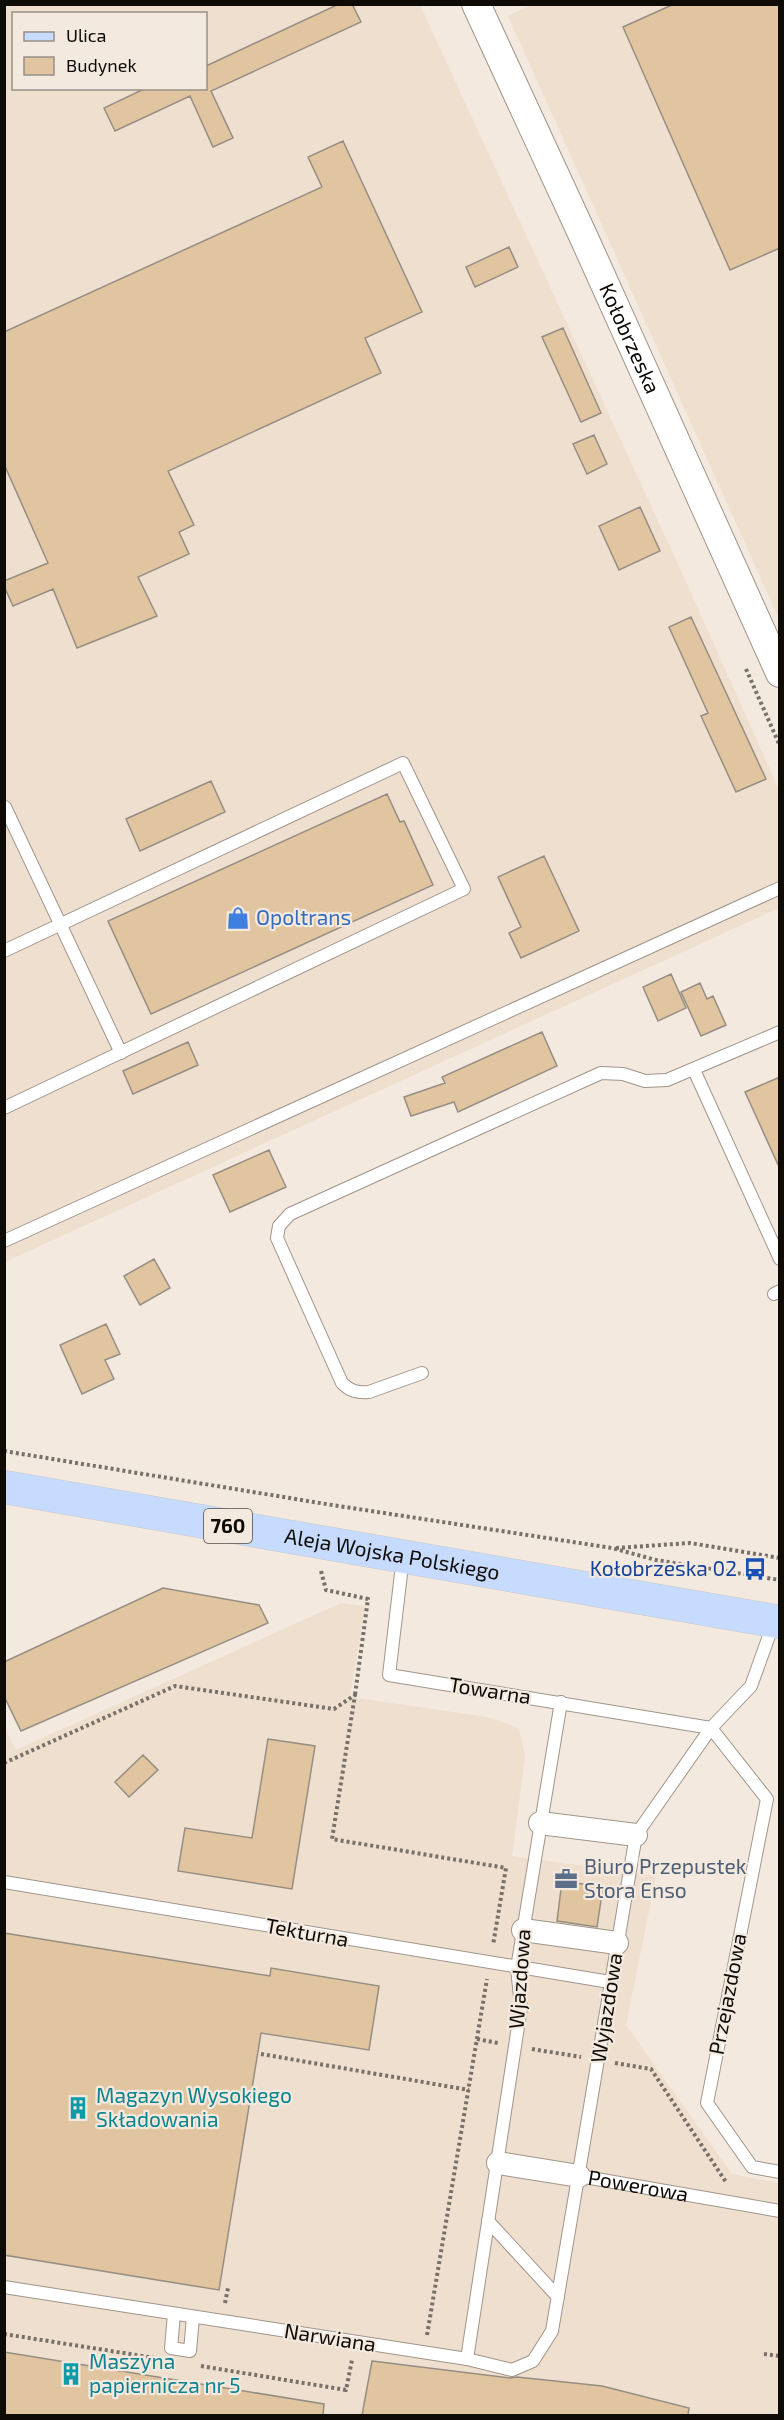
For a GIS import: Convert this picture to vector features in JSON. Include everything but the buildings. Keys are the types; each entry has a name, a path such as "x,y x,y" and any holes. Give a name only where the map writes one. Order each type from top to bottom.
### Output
{"main road":[{"name":"Aleja Wojska Polskiego","path":"4,1487 777,1621"}],"street":[{"name":"Kołobrzeska","path":"476,4 780,674"},
{"path":"540,1823 636,1835"},
{"path":"523,1930 617,1943"},
{"name":"Powerowa","path":"498,2163 579,2176"}],"lane":[{"path":"4,951 403,763 464,889 4,1108"},
{"path":"5,807 121,1053"},
{"path":"4,1241 780,888"},
{"path":"422,1373 369,1392 349,1389 342,1383 277,1238 279,1226 290,1214 601,1073 623,1074 645,1081 667,1080 780,1032"},
{"path":"694,1070 780,1259"},
{"name":"Towarna","path":"403,1556 388,1676 561,1702 711,1728"},
{"name":"Wyjazdowa","path":"466,2360 512,2370 533,2361 552,2331 636,1835 711,1728 751,1686 777,1621"},
{"name":"Wjazdowa","path":"466,2360 521,2007 517,1968 561,1702"},
{"name":"Przejazdowa","path":"711,1728 766,1799 706,2103 752,2167 780,2172"},
{"name":"Tekturna","path":"4,1882 610,1982"},
{"name":"Powerowa","path":"579,2176 780,2211"},
{"path":"488,2221 558,2296"},
{"name":"Narwiana","path":"4,2287 466,2360"},
{"path":"174,2314 171,2348 190,2351 194,2317"}],"path":[{"path":"4,1451 612,1548 656,1560 780,1580"},
{"path":"332,1505 320,1575 326,1590 368,1599 332,1839 506,1868 424,2353"},
{"path":"612,1548 690,1543 780,1558"},
{"path":"4,1763 175,1686 334,1709 355,1695"},
{"path":"477,2039 651,2069 726,2182 737,2184"},
{"path":"261,2054 469,2090"},
{"path":"4,2334 156,2359"},
{"path":"192,2364 346,2390 353,2354"},
{"path":"764,2354 780,2356"}],"shaded area":[{"path":"534,4 779,5 779,619 508,16"},
{"path":"4,5 420,5 683,575 780,792 779,908 5,1262"},
{"path":"341,1603 365,1606 350,1697 487,1717 519,1728 525,1757 512,1856 656,1876 626,2025 732,2174 779,2183 779,2415 5,2415 4,1726 16,1750"}],"place":[{"name":"Opoltrans","path":"238,918"},
{"name":"Kołobrzeska 02","path":"755,1569"},
{"name":"Biuro Przepustek Stora Enso","path":"566,1879"},
{"name":"Magazyn Wysokiego Składowania","path":"78,2108"},
{"name":"Maszyna papiernicza nr 5","path":"71,2374"}]}
